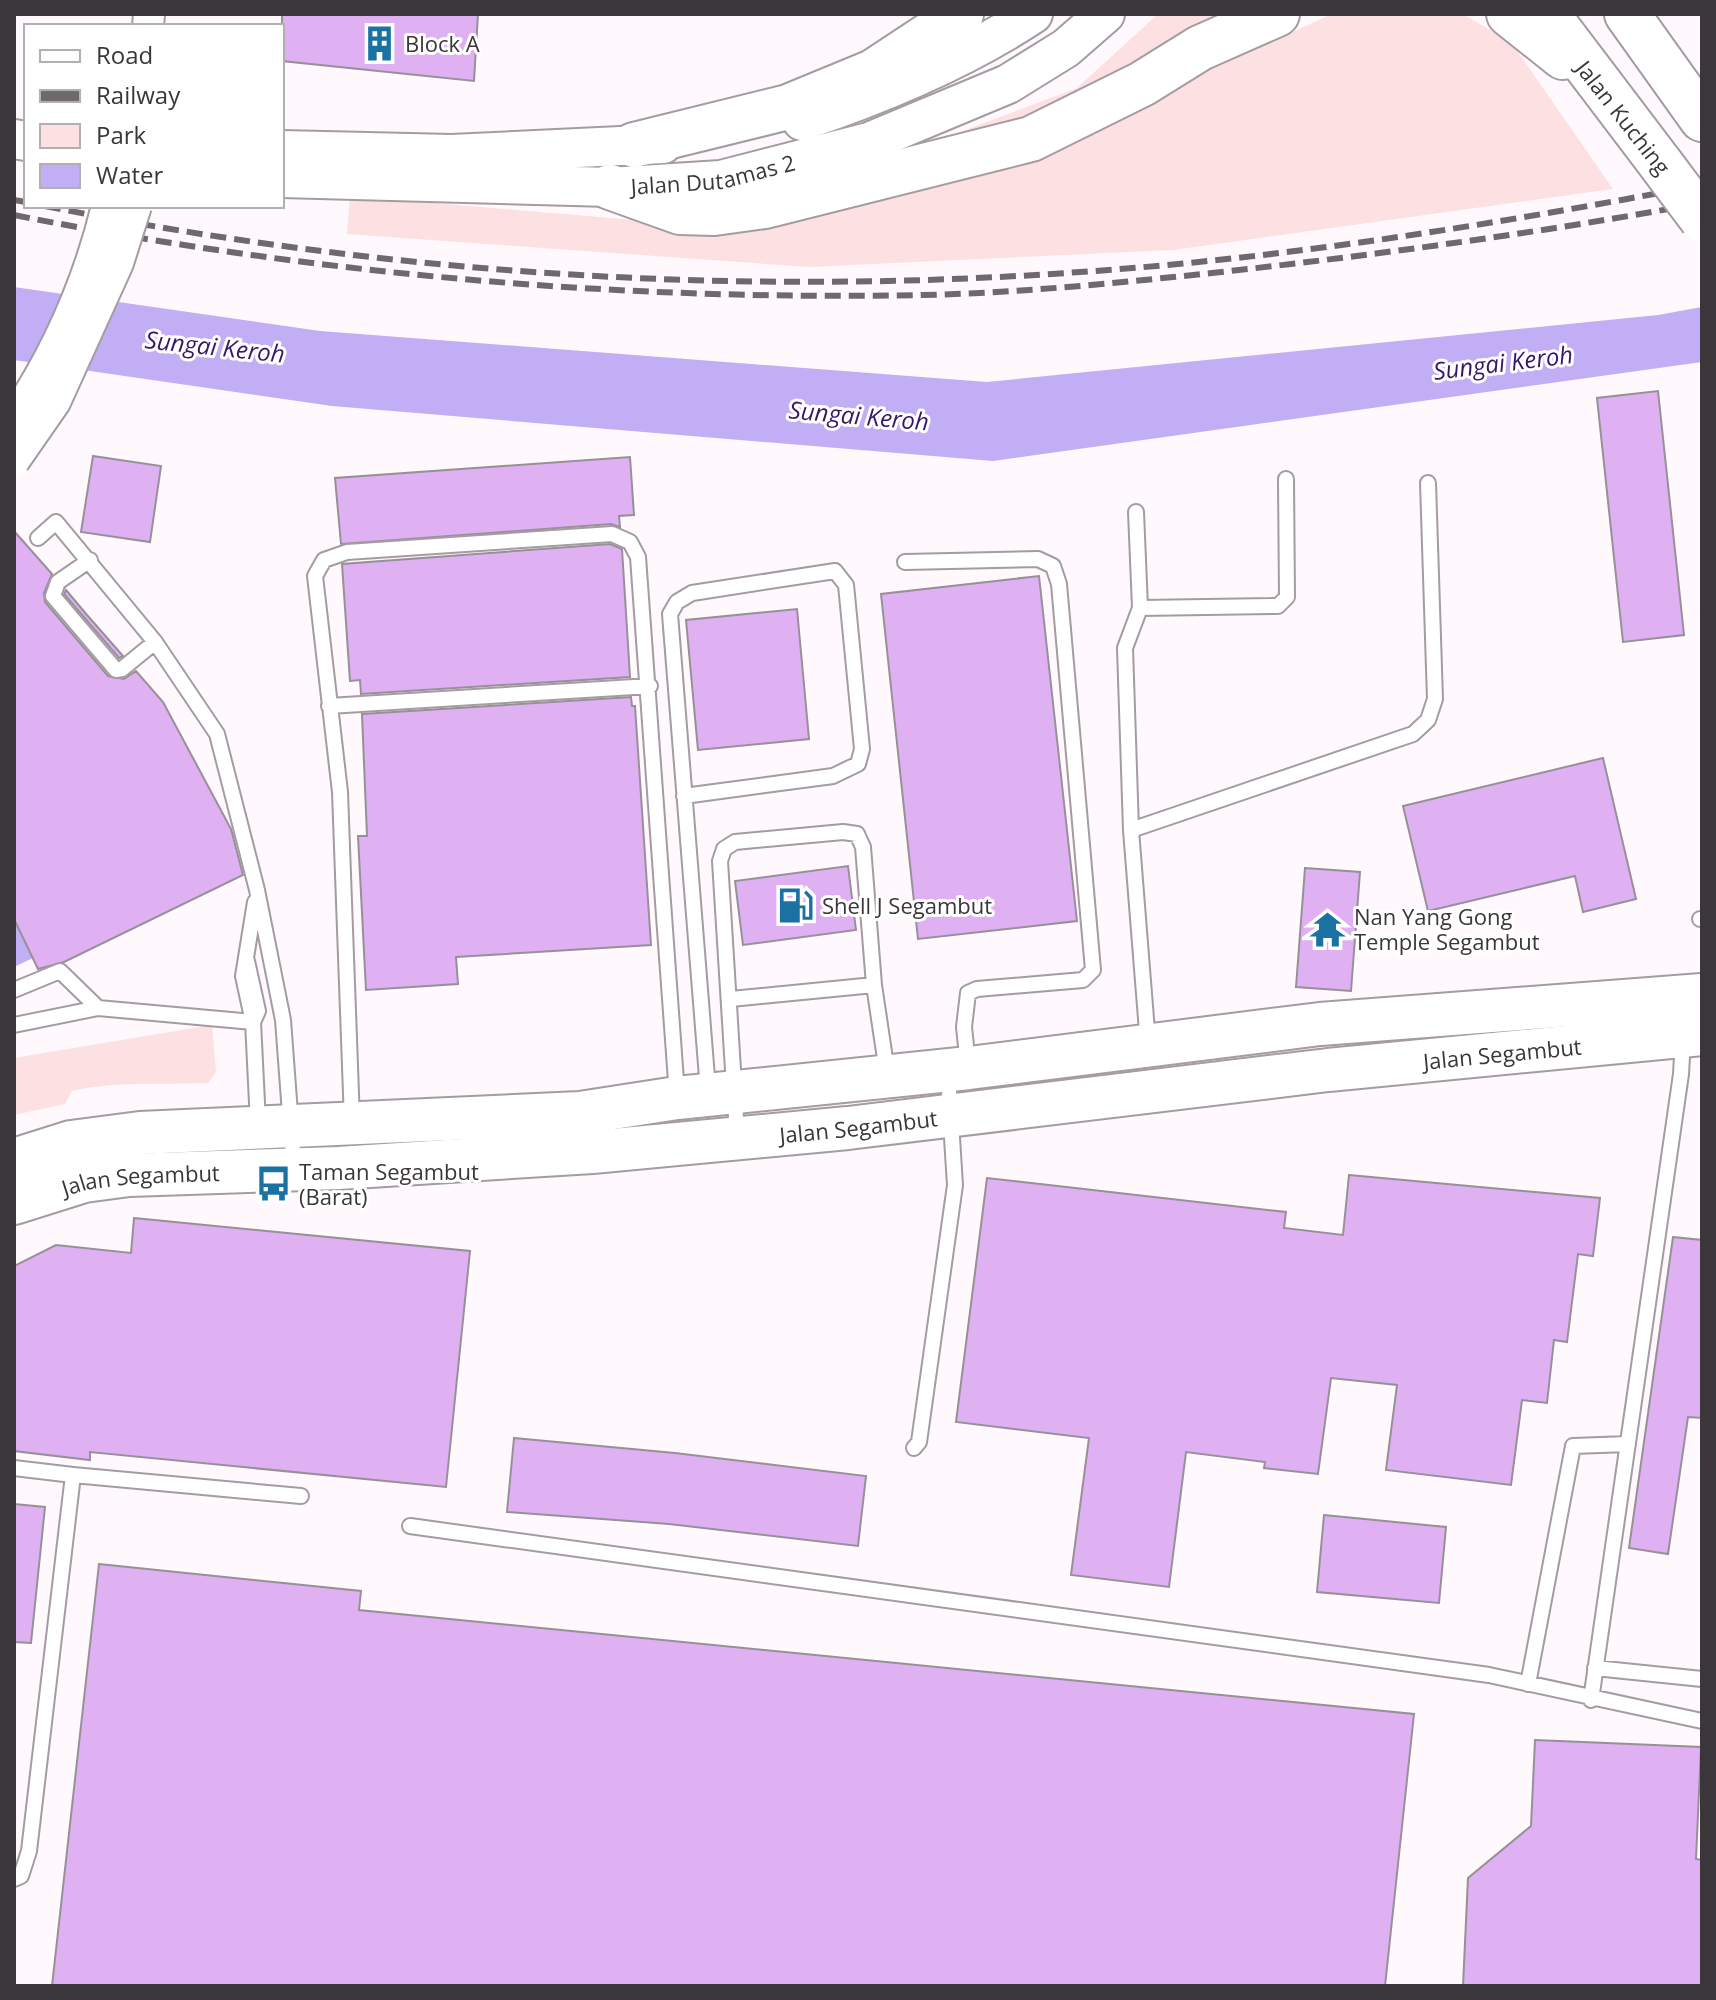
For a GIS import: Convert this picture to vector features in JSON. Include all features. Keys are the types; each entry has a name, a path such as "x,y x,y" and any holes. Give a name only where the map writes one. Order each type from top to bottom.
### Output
{"highway":[{"path":"634,145 782,118 873,72 961,14"},
{"path":"610,187 680,212 714,213 765,206 1031,139 1142,84 1200,48 1277,14"},
{"path":"1509,14 1596,83"},
{"name":"Jalan Kuching","path":"1547,14 1596,83 1702,219"},
{"path":"1627,14 1702,119"},
{"path":"1638,14 1662,61"}],"main road":[{"name":"Jalan Segambut","path":"14,1203 84,1181 270,1148 352,1125 580,1113 707,1095 958,1069 1320,1024 1702,995"},
{"name":"Jalan Segambut","path":"16,1160 71,1142 140,1133 270,1148 550,1155 737,1138 1328,1070 1692,1035"}],"street":[{"name":"Jalan Dutamas 2","path":"782,118 854,104 987,44 1033,14"},
{"name":"Jalan Dutamas 2","path":"284,178 610,187 721,180 869,142 1008,84 1066,48 1102,16"},
{"path":"782,118 780,136 792,140 844,128 1102,16"},
{"name":"Jalan Dutamas 2","path":"284,150 452,154 634,145"},
{"path":"14,418 39,379 93,261 106,208"},
{"path":"14,461 55,402 75,361 118,263 135,208"}],"lane":[{"path":"1140,608 1278,606 1287,597 1286,479"},
{"path":"1131,830 1413,734 1428,720 1435,699 1428,483"},
{"path":"1136,512 1140,608 1125,648 1131,830 1148,1045"},
{"path":"38,538 56,522 155,642 217,734 257,890 283,1020 270,1148"},
{"path":"352,1125 340,792 315,576 324,560 347,552 612,534 630,542 638,557 650,686 707,1095 737,1138"},
{"path":"905,562 1038,559 1053,566 1059,584 1093,970 1083,980 977,989 968,993 953,1114 955,1185 927,1392 914,1448"},
{"path":"90,560 58,582 53,596 116,670 122,669 155,642"},
{"path":"684,796 833,776 858,764 862,749 846,585 835,571 692,593 677,602 670,614 684,796 707,1095"},
{"path":"329,706 650,686"},
{"path":"707,1095 731,999 720,861 724,849 735,842 843,832 857,834 863,847 874,985 888,1077"},
{"path":"257,890 246,959 252,973 258,1011 253,1022 270,1148"},
{"path":"14,990 60,971 98,1008"},
{"path":"731,999 874,985"},
{"path":"14,1025 98,1008 253,1022"},
{"path":"1591,1700 1681,1074 1692,1035"},
{"path":"1528,1684 1573,1446 1628,1444"},
{"path":"14,1468 301,1496"},
{"path":"14,1879 21,1876 29,1851 73,1475"},
{"path":"410,1526 1489,1675 1591,1700 1702,1721"},
{"path":"1595,1668 1702,1679"}],"green space":[{"path":"1158,14 1253,14 1036,128 920,147 1077,88"},
{"path":"1332,14 1466,16 1511,42 1613,189 1173,250 809,267 347,234 350,196 752,230 1068,142 1192,77"},
{"path":"212,1025 216,1072 208,1083 88,1088 72,1091 65,1104 14,1115 14,1058"}],"water":[{"name":"Sungai Keroh","path":"14,287 320,331 987,382 1658,315 1702,307 1702,362 993,461 332,406 14,360"},
{"path":"14,919 33,958 14,967"}],"building":[{"name":"Block A","path":"282,14 478,14 474,81 284,61"},
{"path":"1658,391 1684,635 1623,642 1597,398"},
{"path":"93,456 161,466 150,542 81,532"},
{"path":"630,457 634,515 619,516 620,527 611,524 341,544 335,478"},
{"path":"14,531 52,574 44,593 45,602 108,676 124,679 136,671 163,702 231,829 243,875 64,962 38,969 14,919"},
{"path":"610,544 622,549 630,677 361,694 360,680 350,681 342,564"},
{"path":"1039,576 1077,921 918,939 881,594"},
{"path":"66,590 123,656 119,658 64,594"},
{"path":"797,609 809,739 698,750 686,620"},
{"path":"631,697 632,706 635,706 651,945 456,957 458,984 366,990 358,836 367,836 362,714"},
{"path":"1603,758 1636,899 1583,912 1575,876 1428,911 1403,806"},
{"name":"Shell J Segambut","path":"848,866 856,930 743,945 735,881"},
{"name":"Nan Yang Gong Temple Segambut","path":"1305,868 1360,872 1351,991 1296,987"},
{"path":"1349,1175 1600,1198 1593,1256 1578,1254 1567,1342 1554,1340 1547,1403 1522,1400 1511,1485 1386,1470 1397,1385 1331,1378 1318,1474 1264,1468 1265,1462 1186,1452 1169,1587 1071,1575 1089,1438 956,1422 987,1178 1286,1212 1284,1228 1343,1235"},
{"path":"134,1218 470,1251 446,1487 90,1452 90,1460 14,1451 14,1266 56,1245 131,1253"},
{"path":"1673,1237 1702,1240 1702,1418 1688,1417 1668,1554 1629,1548"},
{"path":"514,1438 866,1476 858,1546 669,1524 507,1512"},
{"path":"14,1504 45,1507 31,1643 14,1642"},
{"path":"1324,1515 1446,1527 1439,1603 1317,1592"},
{"path":"99,1564 361,1591 359,1610 1414,1714 1385,1986 52,1986"},
{"path":"1535,1740 1701,1747 1696,1859 1702,1860 1702,1986 1463,1986 1468,1878 1531,1826"}],"railway":[{"path":"56,208 302,249 431,263 561,274 821,282 1080,272 1236,258 1470,226 1702,185"},
{"path":"14,200 24,202"},
{"path":"14,215 126,236 352,268 580,288 808,296 995,292 1176,277 1519,234 1702,203"}],"place":[{"name":"Block A","path":"379,43"},
{"name":"Shell J Segambut","path":"796,905"},
{"name":"Nan Yang Gong Temple Segambut","path":"1328,929"},
{"name":"Taman Segambut (Barat)","path":"273,1184"}]}
